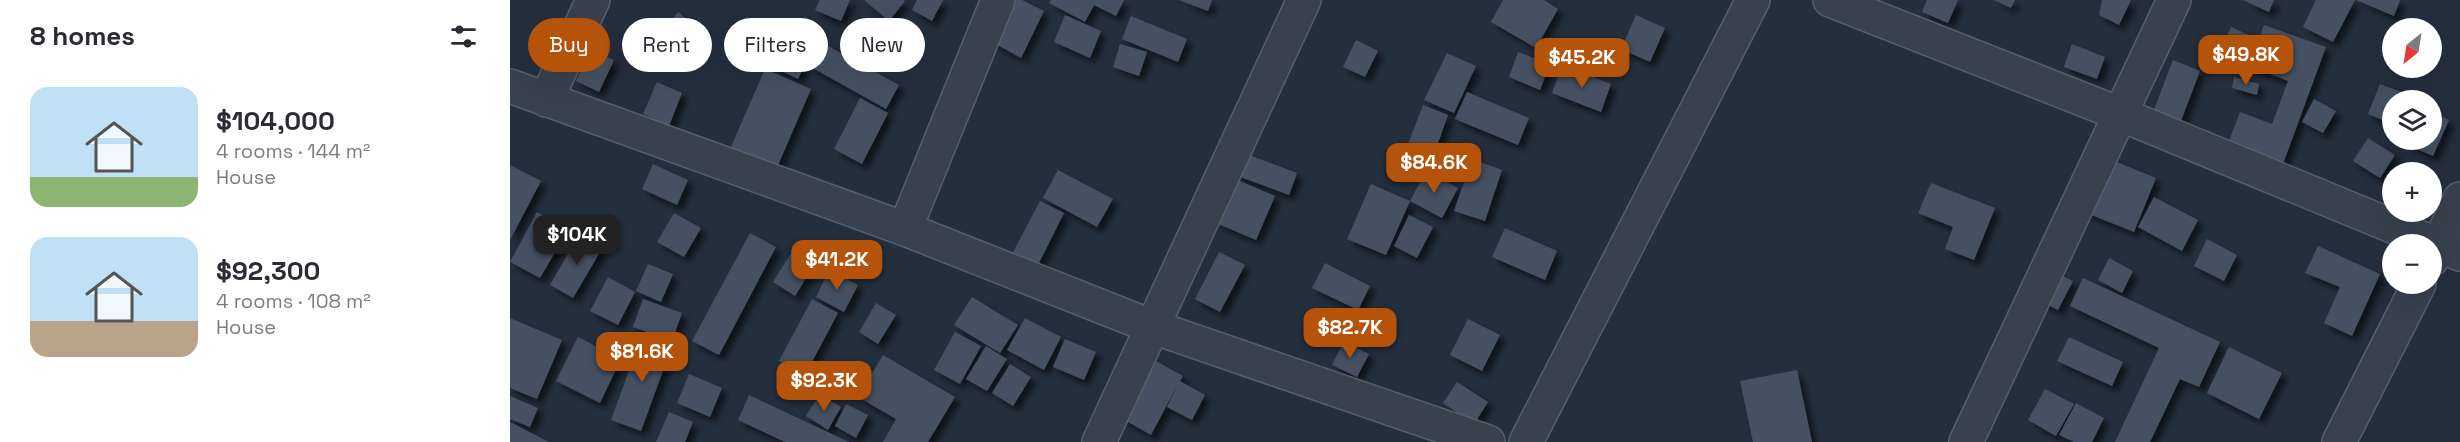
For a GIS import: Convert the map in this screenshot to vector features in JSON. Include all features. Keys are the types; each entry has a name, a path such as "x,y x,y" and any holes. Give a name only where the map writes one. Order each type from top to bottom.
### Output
{"street":[{"path":"546,100 593,0"},
{"path":"905,229 998,0"},
{"path":"1099,442 1304,0"},
{"path":"1526,442 1753,0"},
{"path":"1830,0 2120,114 2443,253 2460,199"},
{"path":"1966,442 2174,0"},
{"path":"510,86 905,229 1153,327 1488,442"},
{"path":"2339,442 2414,294"}],"building":[{"path":"820,0 850,0 840,21 815,10"},
{"path":"864,0 905,1 891,18 885,18"},
{"path":"917,0 943,0 932,21 912,10"},
{"path":"1004,0 1022,0 1044,11 1021,58 985,38"},
{"path":"1051,0 1124,0 1116,16 1094,5 1085,22 1049,3"},
{"path":"1179,0 1212,0 1208,11"},
{"path":"1503,0 1544,0 1558,9 1536,48 1491,22"},
{"path":"1927,0 1958,0 1948,23 1922,12"},
{"path":"1994,0 2015,0 2011,8"},
{"path":"2102,0 2131,0 2119,25 2099,15"},
{"path":"2243,0 2274,0 2269,12"},
{"path":"2316,0 2355,0 2333,42 2303,27"},
{"path":"2356,0 2400,0 2394,16"},
{"path":"678,12 685,18 673,18"},
{"path":"1065,15 1101,31 1090,58 1054,42"},
{"path":"1636,15 1665,28 1650,62 1621,49"},
{"path":"1131,16 1187,39 1178,62 1122,39"},
{"path":"2264,25 2326,47 2280,172 2225,151 2240,112 2272,124 2288,81 2249,66"},
{"path":"2231,27 2253,37 2243,59 2221,49"},
{"path":"1356,40 1378,51 1365,77 1343,67"},
{"path":"1120,44 1147,52 1139,76 1113,67"},
{"path":"2072,44 2105,57 2097,79 2064,67"},
{"path":"828,46 840,52 840,72 875,72 899,85 886,109 820,72 828,72"},
{"path":"1518,52 1550,64 1540,90 1509,77"},
{"path":"1447,53 1476,66 1454,113 1424,100"},
{"path":"2173,60 2200,71 2179,126 2152,115"},
{"path":"1562,65 1611,84 1601,112 1552,93"},
{"path":"580,72 608,72 599,92 576,81"},
{"path":"764,72 772,72 811,89 772,179 726,158"},
{"path":"784,72 801,72 798,79"},
{"path":"2234,77 2259,84 2257,95 2232,88"},
{"path":"657,82 682,93 669,126 643,114"},
{"path":"2380,84 2396,90 2382,90 2382,120 2368,114"},
{"path":"1467,92 1529,118 1518,145 1455,119"},
{"path":"860,98 888,113 862,164 834,149"},
{"path":"2314,99 2336,111 2323,133 2302,122"},
{"path":"1423,105 1448,115 1431,163 1405,152"},
{"path":"2442,117 2449,120 2442,136"},
{"path":"2368,138 2382,147 2382,150 2387,150 2395,155 2390,162 2382,162 2380,178 2353,161"},
{"path":"2419,150 2436,150 2433,156"},
{"path":"1244,153 1297,173 1289,195 1235,175"},
{"path":"2097,154 2156,178 2134,232 2074,208"},
{"path":"1472,159 1502,170 1485,221 1454,211"},
{"path":"653,164 688,180 677,205 642,189"},
{"path":"510,165 541,181 510,240"},
{"path":"1058,170 1113,199 1097,227 1043,198"},
{"path":"1426,171 1458,188 1442,218 1410,201"},
{"path":"1235,179 1275,196 1256,240 1216,223"},
{"path":"1931,183 1995,208 1974,260 1945,249 1953,227 1918,213"},
{"path":"1371,184 1410,201 1386,255 1347,239"},
{"path":"2154,197 2198,220 2182,251 2138,227"},
{"path":"1040,201 1064,213 1037,267 1012,254"},
{"path":"537,212 568,230 540,278 510,262"},
{"path":"674,213 701,228 684,257 657,242"},
{"path":"1409,215 1433,227 1417,258 1394,246"},
{"path":"1505,228 1557,251 1545,280 1492,257"},
{"path":"580,233 603,247 573,298 550,285"},
{"path":"750,233 776,247 719,355 692,341"},
{"path":"2207,239 2237,255 2224,281 2194,266"},
{"path":"2318,246 2380,274 2352,336 2324,323 2340,287 2305,273"},
{"path":"795,247 817,260 795,296 773,282"},
{"path":"1219,252 1245,265 1220,312 1195,299"},
{"path":"2109,258 2133,271 2122,293 2098,280"},
{"path":"1325,263 1370,286 1358,310 1312,288"},
{"path":"648,264 673,274 661,302 636,291"},
{"path":"829,270 858,285 844,312 816,297"},
{"path":"2050,270 2073,281 2058,310 2035,299"},
{"path":"608,277 635,292 618,325 590,311"},
{"path":"2083,278 2220,342 2199,387 2180,379 2150,442 2115,442 2159,348 2070,306"},
{"path":"972,297 1018,325 1000,353 954,325"},
{"path":"643,299 682,313 672,341 633,327"},
{"path":"812,299 838,313 805,375 779,361"},
{"path":"876,303 896,315 878,344 859,332"},
{"path":"510,318 562,340 537,399 510,388"},
{"path":"1025,318 1061,337 1044,370 1007,350"},
{"path":"1468,319 1500,335 1482,371 1450,355"},
{"path":"955,332 981,346 960,384 934,370"},
{"path":"642,335 672,346 641,431 611,420"},
{"path":"578,337 621,359 600,403 556,381"},
{"path":"2069,337 2123,362 2112,386 2057,361"},
{"path":"1065,339 1096,352 1084,380 1053,367"},
{"path":"1344,341 1369,354 1357,377 1332,365"},
{"path":"986,346 1007,359 987,391 966,379"},
{"path":"2229,347 2282,373 2259,419 2207,393"},
{"path":"883,355 955,397 928,442 883,442 896,419 858,397"},
{"path":"1145,355 1183,376 1180,381 1205,395 1192,420 1167,407 1178,384 1151,435 1114,414"},
{"path":"1010,364 1031,377 1013,406 992,393"},
{"path":"1797,370 1812,442 1753,442 1740,381"},
{"path":"689,374 722,388 710,417 677,403"},
{"path":"1457,382 1488,402 1474,424 1443,403"},
{"path":"2045,389 2074,404 2056,436 2028,420"},
{"path":"820,394 841,407 828,430 806,416"},
{"path":"749,395 849,442 785,442 738,420"},
{"path":"510,396 538,408 530,427 510,419"},
{"path":"2076,403 2104,418 2092,442 2074,442 2059,435"},
{"path":"846,404 868,415 856,438 835,426"},
{"path":"669,412 693,422 685,442 656,442"},
{"path":"510,422 549,442 510,442"}]}
